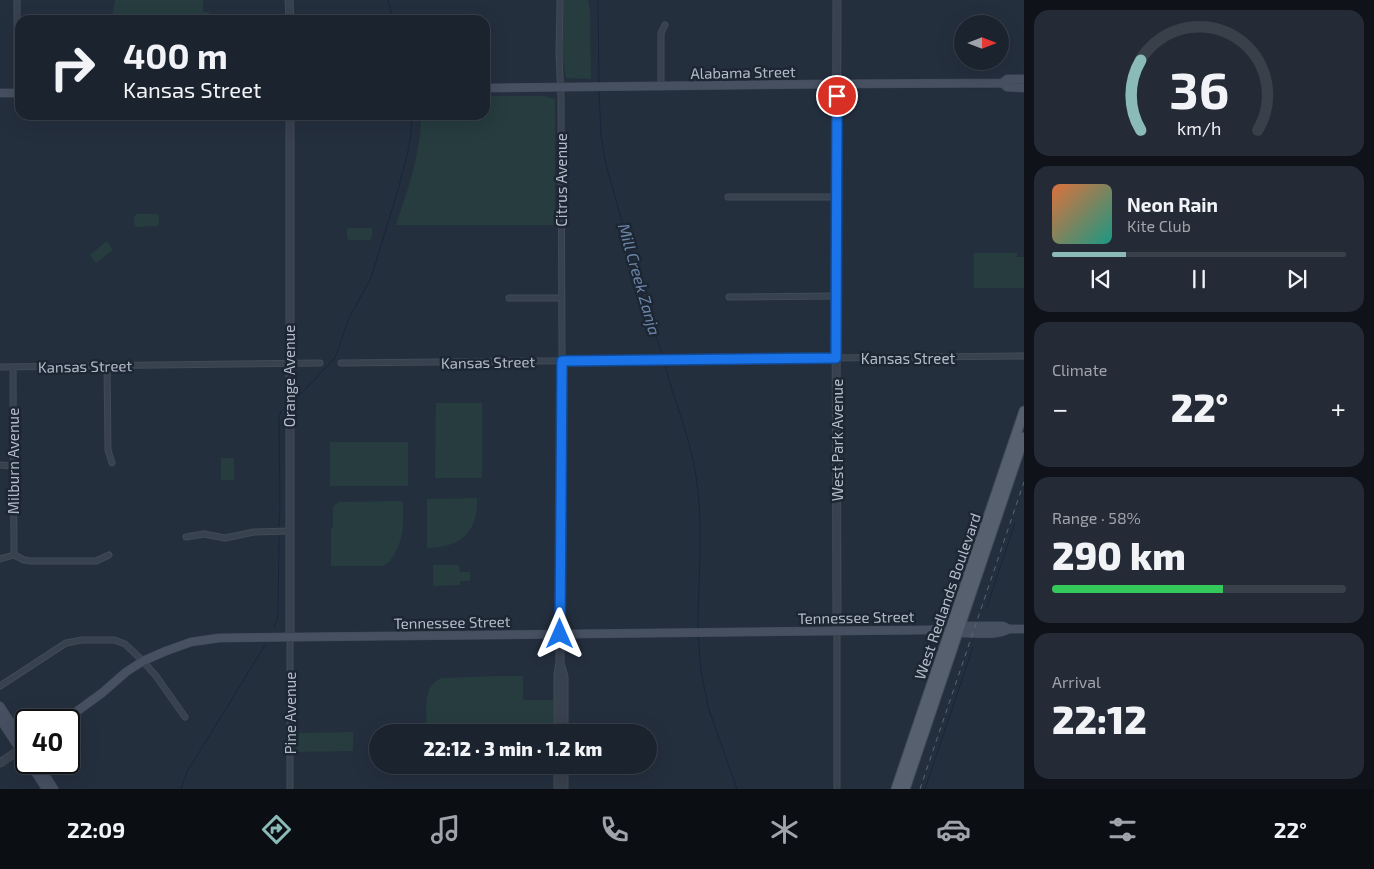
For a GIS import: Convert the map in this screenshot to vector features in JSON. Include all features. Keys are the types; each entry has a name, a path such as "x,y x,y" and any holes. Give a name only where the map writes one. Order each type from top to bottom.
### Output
{"main road":[{"name":"Alabama Street","path":"1002,83 1007,79 1024,79"},
{"name":"Alabama Street","path":"490,88 1002,83 1008,87 1024,88"},
{"path":"0,93 15,93"},
{"name":"West Redlands Boulevard","path":"905,789 1024,411"},
{"name":"West Redlands Boulevard","path":"896,789 1024,437"},
{"name":"Tennessee Street","path":"80,709 126,672 143,661 166,650 190,642 219,638 954,629 963,633 1003,633 1009,629 1024,629"},
{"path":"0,706 15,731"},
{"path":"0,719 15,736"},
{"path":"36,774 46,789"},
{"path":"45,774 54,789"}],"street":[{"path":"17,0 17,15"},
{"path":"289,0 290,15"},
{"name":"Citrus Avenue","path":"560,0 562,361"},
{"name":"West Park Avenue","path":"837,0 837,789"},
{"path":"661,86 661,33 665,26"},
{"name":"Orange Avenue","path":"290,120 290,638"},
{"path":"728,197 836,197"},
{"path":"729,296 836,296"},
{"path":"509,298 562,298"},
{"name":"Kansas Street","path":"341,363 1024,356"},
{"path":"558,724 562,361"},
{"name":"Kansas Street","path":"0,367 320,362"},
{"path":"107,365 108,450 112,463"},
{"name":"Milburn Avenue","path":"13,367 14,555"},
{"path":"0,465 13,466"},
{"path":"186,537 204,534 225,538 254,532 290,531"},
{"path":"0,559 14,555 30,561 96,561 109,555"},
{"name":"Pine Avenue","path":"290,638 290,789"},
{"path":"0,686 66,643 74,640 98,639 119,641 125,644 143,661 156,676 185,718"},
{"path":"560,662 564,677 564,724"},
{"path":"0,764 15,754"},
{"path":"558,774 558,789"},
{"path":"564,774 564,789"}],"green space":[{"path":"115,0 203,0 203,12 209,12 209,15 113,15"},
{"path":"562,0 588,0 590,12 591,79 566,78 562,54"},
{"path":"490,96 544,96 555,99 555,225 396,225 416,157 421,120 490,120"},
{"path":"136,214 157,214 159,216 159,224 157,226 136,227 134,217"},
{"path":"347,228 372,228 372,237 370,240 349,240 347,238"},
{"path":"107,241 113,250 96,263 90,255"},
{"path":"974,253 1017,253 1017,257 1024,257 1024,288 974,288"},
{"path":"436,403 482,403 482,478 435,478"},
{"path":"330,442 408,442 408,486 330,486"},
{"path":"221,458 234,458 234,480 221,480"},
{"path":"477,498 477,510 474,520 471,529 465,536 449,545 427,548 427,499"},
{"path":"403,501 402,535 398,548 389,562 382,566 331,566 333,507 338,502"},
{"path":"433,565 459,565 460,572 470,572 470,581 460,581 460,585 433,586"},
{"path":"523,676 523,700 553,700 553,724 427,724 428,693 435,682 442,678"},
{"path":"353,732 353,751 296,752 296,733"}],"waterway":[{"path":"388,0 392,15"},
{"name":"Mill Creek Zanja","path":"598,0 599,84"},
{"name":"Mill Creek Zanja","path":"599,91 601,136 606,165 643,296 663,358"},
{"path":"293,402 335,358 349,318 371,278 398,190 408,151 412,120"},
{"name":"Mill Creek Zanja","path":"664,362 686,433 696,476 700,514 698,628"},
{"path":"279,526 279,418 281,411 285,408"},
{"path":"986,609 1015,523"},
{"path":"274,627 278,616 279,536"},
{"name":"Mill Creek Zanja","path":"698,635 701,671 708,707 737,789"},
{"path":"181,789 187,772 265,645"},
{"path":"925,789 973,647"}],"railway":[{"path":"920,789 1024,482"}],"route":[{"path":"560,634 562,361 836,358 837,96"}]}
